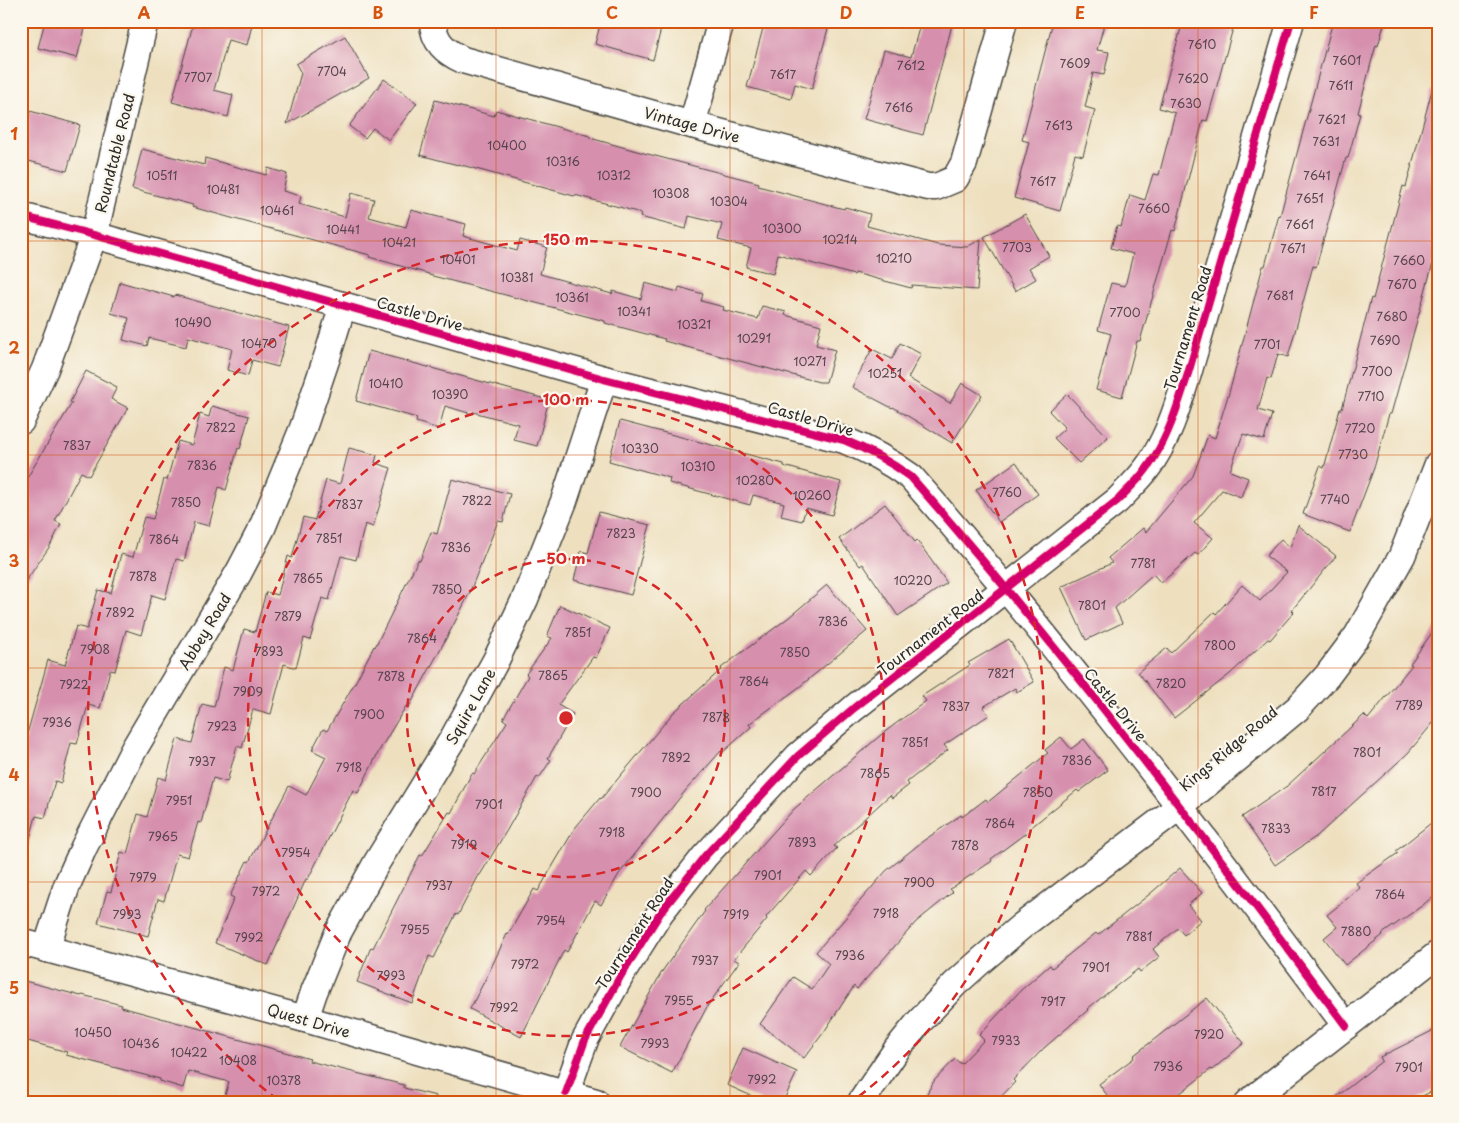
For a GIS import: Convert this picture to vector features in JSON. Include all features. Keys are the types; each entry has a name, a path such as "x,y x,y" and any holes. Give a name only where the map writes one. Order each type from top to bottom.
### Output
{"street":[{"name":"Roundtable Road","path":"21,421 45,369 94,235 145,21"},
{"path":"692,125 721,21"},
{"name":"Vintage Drive","path":"436,33 446,52 463,60 692,125 928,187 936,187 955,179 964,164 1004,21"},
{"name":"Tournament Road","path":"566,1093 585,1040 621,975 660,912 705,856 798,756 854,708 1118,500 1138,480 1155,457 1173,419 1187,377 1291,21"},
{"name":"Castle Drive","path":"21,216 604,379 844,440 870,450 891,462 910,477 1006,589 1180,806 1346,1026"},
{"name":"Abbey Road","path":"46,949 67,885 134,749 239,572 262,528 302,428 327,357 342,305"},
{"name":"Squire Lane","path":"305,1019 338,933 377,862 452,740 496,660 521,608 564,501 604,379"},
{"name":"Kings Ridge Road","path":"861,1102 897,1049 919,1022 955,984 1023,925 1180,806 1298,708 1327,676 1351,644 1402,556 1438,464"},
{"name":"Quest Drive","path":"21,942 305,1019 596,1102"},
{"path":"1249,1102 1438,954"}],"building":[{"path":"45,21 87,21 77,58 38,48"},
{"path":"194,21 253,21 247,45 228,40 214,90 233,95 228,117 172,102"},
{"path":"601,21 663,21 653,60 595,44"},
{"path":"765,21 830,21 812,89 795,84 791,99 747,87"},
{"path":"921,21 953,21 923,135 864,119 884,50 911,57"},
{"path":"1053,21 1105,21 1097,50 1109,52 1104,75 1093,73 1085,107 1095,110 1083,156 1075,154 1060,211 1014,198 1029,142 1022,140"},
{"path":"1183,21 1235,21 1207,121 1203,120 1175,231 1172,230 1140,341 1137,341 1122,397 1096,390 1111,334 1098,330 1111,283 1125,286 1133,254 1111,248 1117,226 1121,227 1130,195 1145,200 1153,174 1159,175 1175,113 1159,108"},
{"path":"1333,21 1385,21 1371,63 1348,158 1346,158 1316,267 1313,266 1288,357 1278,354 1271,379 1267,378 1258,410 1272,414 1264,440 1243,434 1230,471 1248,478 1241,497 1222,490 1194,523 1213,538 1198,555 1195,553 1161,583 1153,574 1115,608 1122,623 1086,640 1061,587 1112,563 1108,558 1143,528 1146,532 1193,476 1208,435 1215,438 1263,266 1265,266 1280,216"},
{"path":"345,36 369,78 287,124 301,73 296,64"},
{"path":"384,79 417,103 389,140 373,128 365,138 349,126"},
{"path":"1432,90 1438,91 1438,245 1391,414 1389,414 1374,468 1350,532 1303,514 1320,466 1324,468 1340,409 1342,409 1371,298 1373,299 1403,186 1406,187"},
{"path":"435,100 494,116 496,110 644,153 759,183 758,186 870,214 867,226 938,245 967,247 981,239 977,290 912,285 911,288 855,273 854,275 778,254 773,274 746,267 751,248 718,240 722,224 689,216 686,229 640,217 641,213 420,155"},
{"path":"30,111 80,125 67,171 21,159 21,145"},
{"path":"142,149 204,165 205,158 266,175 268,168 287,174 283,191 301,196 299,204 345,217 351,193 374,199 369,217 406,227 411,210 466,224 463,236 517,251 520,240 547,247 540,274 612,294 613,291 641,299 645,283 678,292 679,287 703,294 701,301 724,307 723,310 758,319 762,306 786,312 785,315 821,325 816,345 835,350 826,382 819,382 664,341 665,339 605,323 605,321 429,275 369,257 370,255 132,189"},
{"path":"1025,214 1049,256 1029,268 1036,279 1015,291 984,237"},
{"path":"120,282 174,297 175,295 289,327 278,367 252,360 248,376 227,370 232,349 188,337 186,347 149,338 147,346 123,340 129,318 111,313"},
{"path":"900,343 921,354 908,378 950,403 962,383 982,395 952,443 893,407 852,387 872,349 892,359"},
{"path":"369,351 549,400 537,446 514,440 518,424 473,412 472,414 445,406 439,429 416,422 417,418 356,401"},
{"path":"86,371 117,387 111,399 128,408 89,476 81,472 55,521 61,524 50,546 21,588 21,488 72,403 70,402"},
{"path":"1067,394 1108,437 1079,463 1054,438 1065,428 1049,411"},
{"path":"212,406 249,416 226,490 219,487 209,526 194,522 184,561 176,559 165,599 152,595 141,635 126,630 115,671 110,670 100,708 88,705 77,744 71,743 61,783 55,781 45,818 36,816 27,850 21,850 21,739 25,741 48,660 65,665 76,626 87,629 98,590 111,593 121,554 133,557 144,517 153,519 164,479 167,480 178,441 192,445 200,414 209,417"},
{"path":"620,421 784,464 784,466 841,482 832,515 806,508 802,521 781,516 784,503 753,495 750,505 669,483 670,478 609,461"},
{"path":"349,448 377,455 375,463 391,468 373,527 365,524 356,560 341,556 329,600 322,598 310,640 304,638 296,668 284,664 271,714 253,709 242,748 237,746 227,782 213,778 201,823 198,822 188,857 177,854 164,901 158,899 148,936 98,923 107,891 111,892 121,852 127,854 138,814 147,817 158,777 166,780 177,739 192,743 202,704 214,707 224,667 233,670 244,629 255,632 266,592 278,595 288,556 292,558 303,517 315,520 326,480 340,484"},
{"path":"1016,462 1038,494 999,522 976,490"},
{"path":"452,479 510,494 503,522 498,521 469,594 455,622 409,707 406,706 379,751 358,793 353,790 308,879 306,879 268,965 215,943 234,898 230,896 247,861 249,862 289,786 306,795 326,757 312,750 323,729 327,731 375,647 418,560 420,561 431,532 437,534"},
{"path":"885,504 915,542 917,540 947,583 898,616 863,564 860,566 839,539"},
{"path":"599,512 650,525 631,595 574,580 581,551 588,553"},
{"path":"1298,525 1336,556 1292,610 1294,612 1270,640 1268,639 1230,674 1174,718 1138,672 1167,648 1171,653 1214,612 1216,614 1242,585 1260,601 1287,572 1266,556 1281,539 1290,547"},
{"path":"827,585 867,631 798,688 749,724 751,727 722,753 721,751 686,790 619,874 601,905 595,901 567,952 564,950 521,1037 470,1009 507,934 534,889 538,891 575,828 600,798 673,713 721,668 788,618"},
{"path":"560,605 610,628 596,658 593,657 558,705 573,714 548,758 551,760 539,778 537,777 479,875 458,915 456,914 434,958 429,956 412,1003 357,982 371,947 373,948 420,855 422,856 449,812 451,813 472,773 474,774 507,722 503,719 528,676 526,674 552,638 547,636"},
{"path":"1438,624 1438,717 1408,753 1317,836 1275,865 1242,817 1287,786 1364,715 1368,719 1412,665 1410,664"},
{"path":"1009,639 1034,682 1017,692 1015,688 983,707 989,715 944,745 948,750 907,782 909,785 892,798 890,795 834,846 837,848 811,876 806,871 766,917 767,919 734,959 739,962 708,1005 672,1073 620,1047 663,970 704,910 794,809 882,734 926,701 922,696 970,665 968,663"},
{"path":"1061,737 1071,749 1084,739 1108,770 1079,792 1077,790 1030,830 991,859 992,861 950,889 953,892 916,922 857,989 854,986 824,1032 804,1058 760,1024 793,977 812,989 829,964 816,952 886,871 923,841 961,815 962,817 986,799 988,802 1048,753 1045,750"},
{"path":"1431,823 1438,832 1438,892 1382,934 1345,965 1324,938 1337,927 1327,915 1360,888 1356,883 1398,853 1396,851"},
{"path":"1180,868 1202,893 1188,905 1201,920 1184,935 1178,928 1153,949 1159,957 1140,972 1138,969 1087,1009 1044,1048 1013,1080 1015,1082 996,1102 922,1102 934,1081 955,1059 961,1064 984,1040 979,1035 1021,990 1050,965 1052,968 1096,933 1098,935"},
{"path":"21,980 122,1005 121,1007 310,1059 309,1061 404,1085 404,1088 436,1096 435,1102 238,1102 224,1098 229,1082 188,1071 183,1088 160,1081 160,1079 66,1055 67,1052 21,1039"},
{"path":"1207,998 1244,1043 1169,1102 1112,1102 1099,1084"},
{"path":"1438,1028 1438,1088 1411,1102 1330,1102 1382,1061 1380,1057"},
{"path":"743,1048 797,1072 783,1102 765,1102 727,1085"}],"cycle path":[{"path":"566,1093 585,1040 621,975 660,913 705,856 798,756 854,708 1118,500 1147,468 1169,428 1187,377 1291,21"},
{"path":"21,216 604,379 844,440 887,461 911,477 1024,611 1134,747 1346,1026"}]}
